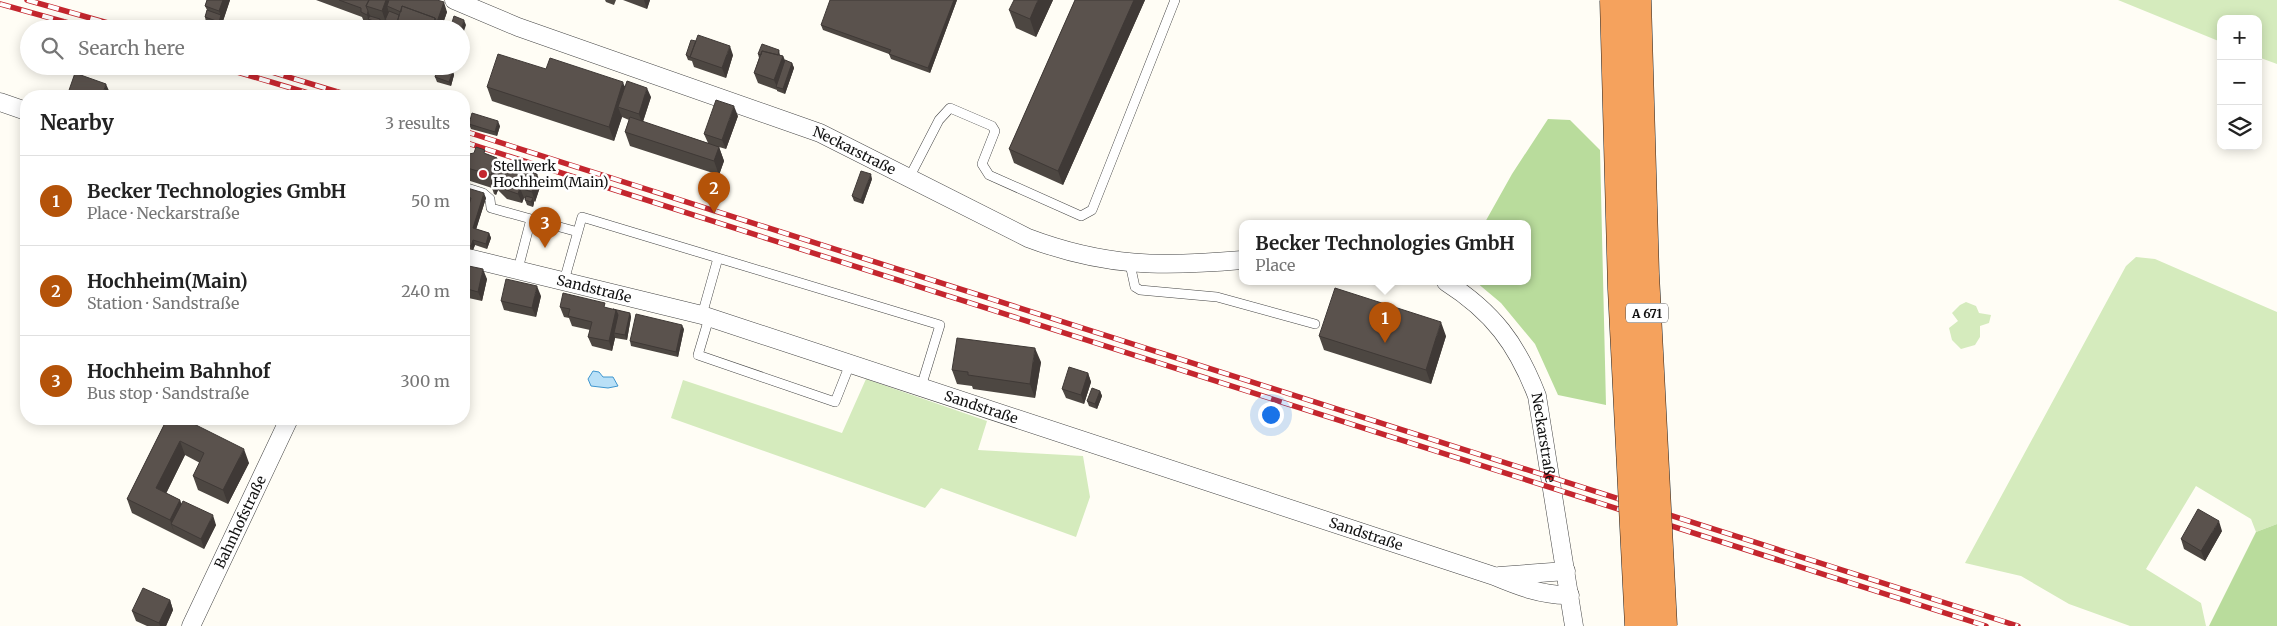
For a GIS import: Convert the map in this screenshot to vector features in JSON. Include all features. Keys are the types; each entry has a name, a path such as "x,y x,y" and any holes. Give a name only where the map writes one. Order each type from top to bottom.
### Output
{"highway":[{"name":"A 671","path":"1614,0 1622,289 1639,626"},
{"name":"A 671","path":"1637,0 1645,283 1663,626"}],"street":[{"name":"Neckarstraße","path":"463,2 518,28 807,127 841,142 1028,238 1080,256 1130,264 1175,265 1239,260"},
{"path":"0,102 20,109"},
{"name":"Sandstraße","path":"470,258 706,316 1494,576 1525,588 1557,596 1570,595"},
{"name":"Neckarstraße","path":"1451,285 1468,296 1491,316 1511,342 1526,368 1536,396 1543,429 1574,626"},
{"name":"Bahnhofstraße","path":"191,626 286,425"},
{"name":"Sandstraße","path":"1494,576 1566,571"}],"lane":[{"path":"910,178 939,120 950,108 992,126 995,131 982,164 989,174 1081,216 1092,210 1175,0"},
{"path":"470,189 483,193 490,199 491,208 578,232"},
{"path":"564,281 582,217 940,325 921,387"},
{"path":"518,270 531,219"},
{"path":"718,258 698,355 835,402 850,364"},
{"path":"1130,264 1135,287 1140,290 1217,297 1316,324"}],"green space":[{"path":"2118,0 2277,0 2277,64 2262,58 2262,15 2217,15 2217,40"},
{"path":"1548,119 1570,120 1600,150 1606,405 1558,395 1535,344 1501,303 1480,285 1531,285 1531,220 1486,220 1512,174"},
{"path":"2136,257 2155,259 2277,312 2277,524 2256,532 2251,519 2196,486 2146,569 2201,603 2206,626 2130,626 2069,604 2021,576 1965,563 2126,266"},
{"path":"1966,302 1976,306 1979,313 1991,315 1989,323 1980,326 1980,337 1975,345 1961,349 1952,340 1949,328 1958,321 1952,313"},
{"path":"866,379 987,421 978,450 1083,456 1090,497 1076,537 941,488 925,508 671,418 683,380 842,433"},
{"path":"2277,524 2277,626 2209,626 2256,532"}],"water":[{"path":"593,371 599,372 603,377 613,377 618,386 608,388 591,386 588,379"}],"building":[{"path":"207,0 223,0 219,11 205,6"},
{"path":"339,0 369,0 366,6 367,15 361,12 361,8"},
{"path":"369,0 386,0 382,11 366,6"},
{"path":"389,0 437,0 444,2 438,20 402,6 401,12 387,6"},
{"path":"830,0 954,0 928,68 889,54 891,50 821,25"},
{"path":"1014,0 1038,0 1030,19 1009,10"},
{"path":"1075,0 1134,0 1058,171 1009,149"},
{"path":"402,6 435,18 434,20 398,20"},
{"path":"207,10 221,15 220,20 205,17"},
{"path":"389,11 399,15 398,20 385,20"},
{"path":"370,16 380,19 371,20 368,19"},
{"path":"454,16 464,20 453,20"},
{"path":"698,35 730,46 722,68 690,57"},
{"path":"691,40 696,41 690,57 686,55"},
{"path":"762,44 779,50 778,55 762,51 761,55 758,54"},
{"path":"762,51 783,56 774,80 754,73"},
{"path":"498,54 546,69 550,58 623,82 609,127 487,87"},
{"path":"785,60 792,63 783,89 776,87"},
{"path":"74,75 81,75 106,84 104,90 69,90"},
{"path":"436,75 452,75 449,82 435,77"},
{"path":"627,81 647,88 639,114 618,107"},
{"path":"716,100 734,106 722,140 704,134"},
{"path":"472,113 498,121 495,132 470,124"},
{"path":"630,117 719,147 714,161 625,132"},
{"path":"476,147 485,150 484,153 497,158 491,175 470,169 470,154 474,153"},
{"path":"498,162 537,174 532,192 520,188 518,194 504,189 495,180 493,185 491,185"},
{"path":"861,171 871,174 861,200 852,196"},
{"path":"470,189 484,193 473,228 489,233 486,244 473,240 470,246"},
{"path":"526,196 533,198 531,202 525,200"},
{"path":"470,266 483,269 478,292 470,290"},
{"path":"506,279 537,286 532,308 501,301"},
{"path":"1335,288 1441,322 1426,370 1319,336"},
{"path":"563,293 605,303 604,307 616,310 609,341 588,337 592,322 568,316 570,309 560,307"},
{"path":"613,309 630,313 625,335 614,333 618,315 616,310"},
{"path":"636,314 682,325 676,352 630,341"},
{"path":"957,338 1035,348 1030,384 968,375 968,372 952,370"},
{"path":"1069,367 1088,373 1081,395 1062,389"},
{"path":"1092,388 1100,391 1095,404 1087,401"},
{"path":"164,425 196,425 244,449 223,490 193,476 204,453 180,441 156,488 180,500 170,520 127,499"},
{"path":"183,501 213,515 201,539 171,524"},
{"path":"2198,509 2219,521 2201,551 2181,539"},
{"path":"143,588 170,600 159,623 132,611"}],"railway":[{"path":"27,0 97,20"},
{"path":"0,4 58,20"},
{"path":"247,75 298,90"},
{"path":"282,75 331,90"},
{"path":"470,133 2018,626"},
{"path":"470,144 1986,626"}],"place":[{"name":"Stellwerk Hochheim(Main)","path":"483,174"},
{"name":"Hochheim(Main)","path":"714,213"},
{"name":"Hochheim Bahnhof","path":"545,248"},
{"name":"Becker Technologies GmbH","path":"1385,343"}]}
